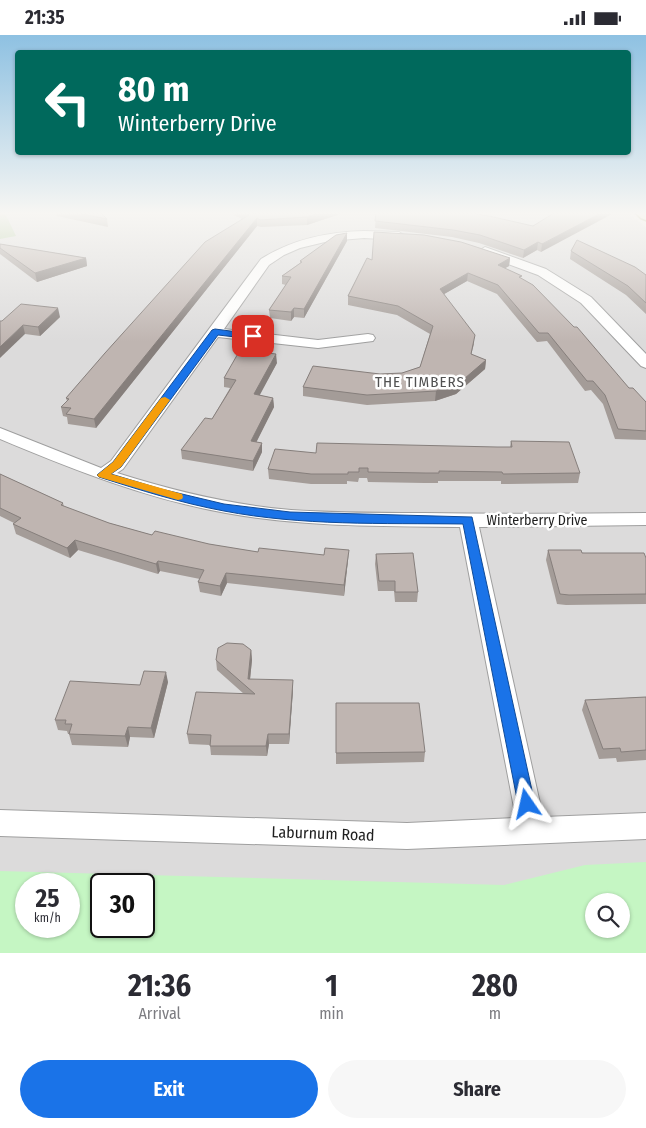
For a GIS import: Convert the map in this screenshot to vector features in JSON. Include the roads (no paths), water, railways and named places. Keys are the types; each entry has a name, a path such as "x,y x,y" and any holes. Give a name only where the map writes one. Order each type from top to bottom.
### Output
{"street":[{"path":"103,475 117,465 265,262 273,256"},
{"path":"498,256 525,265 566,286 586,300 646,363"},
{"path":"215,332 318,344 368,337"},
{"name":"Winterberry Drive","path":"0,433 103,475 158,493 224,507 290,516 353,519 468,520 646,519"},
{"path":"468,520 532,831"},
{"name":"Laburnum Road","path":"0,823 408,836 646,826"}],"district":[{"name":"THE TIMBERS","path":"420,382"}]}
